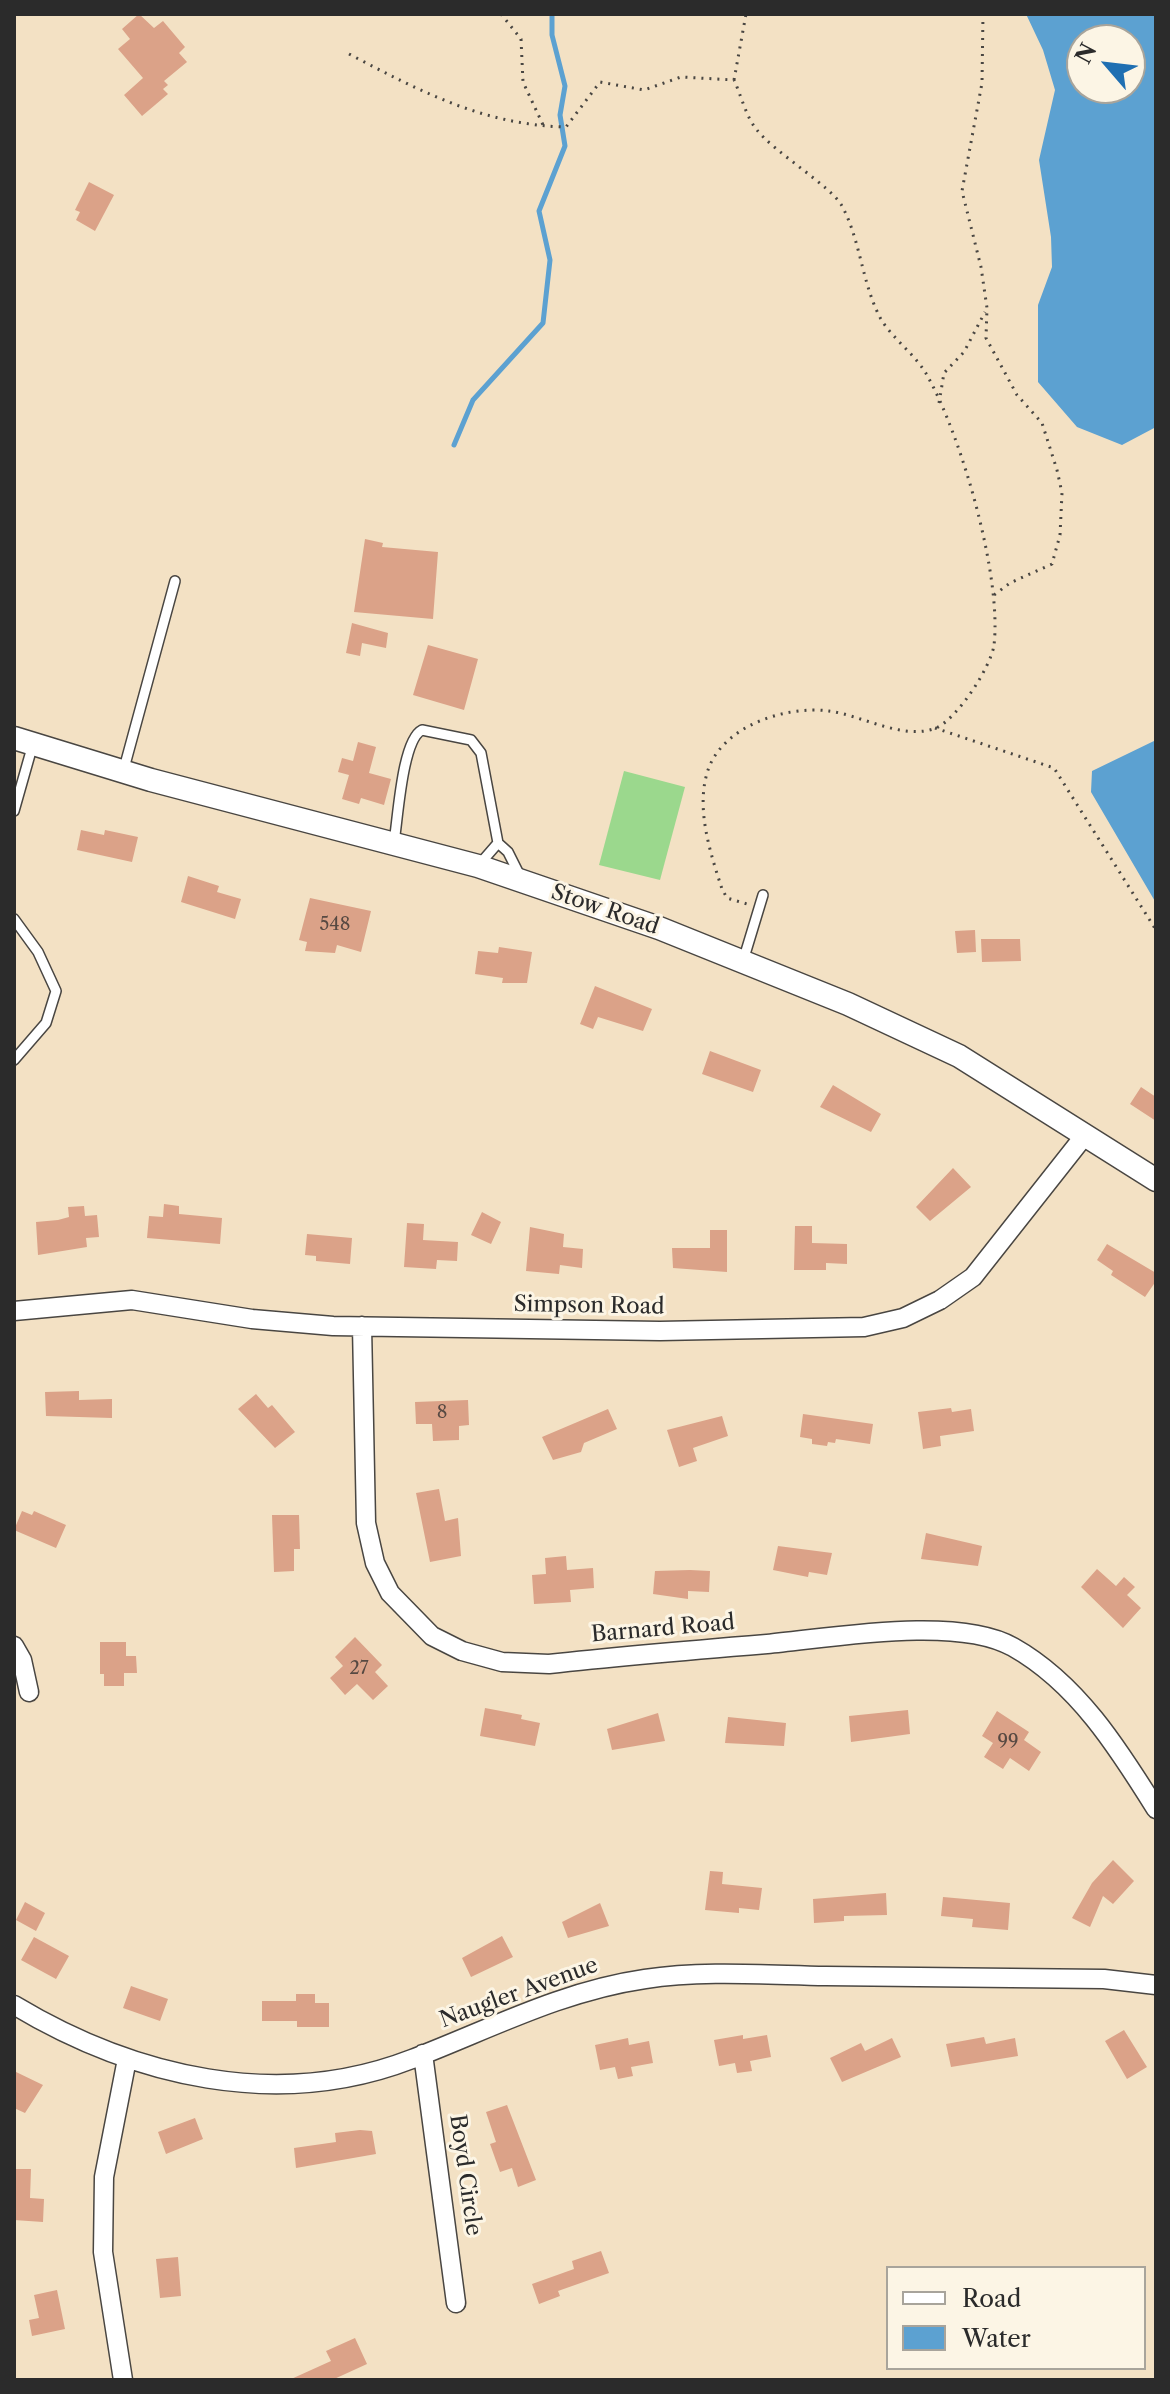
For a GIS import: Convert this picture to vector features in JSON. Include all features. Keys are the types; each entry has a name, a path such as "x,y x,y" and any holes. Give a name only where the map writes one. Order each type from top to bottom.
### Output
{"street":[{"name":"Stow Road","path":"24,741 123,772 478,866 743,961 848,1004 959,1056 1156,1180"},
{"name":"Simpson Road","path":"14,1311 132,1300 266,1320 362,1326 700,1332 864,1327 903,1318 940,1300 973,1277 1085,1135"},
{"name":"Barnard Road","path":"362,1326 366,1523 375,1563 390,1593 432,1636 462,1651 502,1662 549,1664 875,1633 966,1631 1011,1645 1053,1673 1088,1711 1128,1763 1156,1809"},
{"path":"14,1646 22,1660 29,1692"},
{"name":"Naugler Avenue","path":"14,2005 92,2047 204,2079 266,2085 326,2084 423,2054 499,2021 597,1987 649,1978 776,1975 1104,1979 1156,1985"},
{"name":"Boyd Circle","path":"423,2054 456,2303"},
{"path":"123,2380 103,2252 104,2177 127,2059"}],"lane":[{"path":"123,772 175,581"},
{"path":"394,842 411,741 422,730 476,743 498,843 508,852 522,882"},
{"path":"14,811 24,741"},
{"path":"478,866 498,843"},
{"path":"743,961 763,895"},
{"path":"14,919 38,952 56,991 46,1023 14,1060"}],"path":[{"path":"501,14 521,39 523,82 544,127"},
{"path":"746,14 734,80 756,129 841,204 882,320 928,376 975,507 994,595 994,648 988,663 955,714 935,728"},
{"path":"983,14 982,83 971,159 962,191 981,267 987,308 986,338 1017,395 1042,423 1062,493 1060,535 1052,564 1010,583 994,595"},
{"path":"349,54 447,105 544,127 566,127 600,82 644,90 681,77 734,80"},
{"path":"939,403 944,373 964,352 987,308"},
{"path":"758,908 727,898 712,859 704,815 706,775 724,745 747,725 789,712 811,709 890,727 935,728 1054,768 1156,930"}],"green space":[{"path":"624,771 685,787 660,880 599,865"}],"water":[{"path":"1026,14 1156,14 1156,427 1122,445 1077,427 1038,382 1038,305 1052,267 1051,237 1039,160 1055,90 1043,50"},
{"path":"1156,740 1156,903 1091,792 1092,771"}],"building":[{"path":"139,14 154,28 163,21 185,47 179,53 187,62 164,81 168,85 163,89 168,94 142,116 124,95 143,78 118,49 130,39 122,29"},
{"path":"89,182 114,195 95,231 76,220 80,212 75,210"},
{"path":"365,539 383,543 382,547 438,552 433,619 354,612"},
{"path":"352,623 388,633 386,648 362,643 360,656 346,653"},
{"path":"428,645 478,659 464,710 413,695"},
{"path":"358,742 376,747 369,773 391,779 384,805 361,798 359,804 342,799 349,775 338,772 342,758 353,761"},
{"path":"81,830 104,835 105,830 138,837 132,862 77,850"},
{"path":"188,876 219,886 217,892 241,899 235,919 181,902"},
{"path":"310,898 371,911 361,952 337,945 335,953 305,951 307,942 299,940"},
{"path":"975,930 976,952 957,953 955,931"},
{"path":"981,939 1020,939 1021,961 982,962"},
{"path":"499,947 532,952 527,983 502,983 503,978 475,974 478,951 498,953"},
{"path":"595,986 652,1009 643,1031 598,1017 593,1029 580,1024"},
{"path":"710,1051 761,1070 753,1092 702,1074"},
{"path":"833,1085 881,1114 871,1132 820,1107"},
{"path":"1141,1087 1156,1097 1156,1121 1130,1104"},
{"path":"953,1168 971,1187 930,1221 916,1207"},
{"path":"164,1204 179,1206 179,1214 222,1218 220,1244 147,1238 149,1216 163,1217"},
{"path":"84,1206 85,1216 97,1215 99,1237 86,1238 87,1247 38,1255 36,1222 69,1217 68,1207"},
{"path":"482,1212 501,1222 491,1244 471,1235"},
{"path":"407,1223 424,1224 423,1240 458,1242 457,1261 437,1260 436,1269 404,1267"},
{"path":"795,1226 812,1226 812,1243 847,1244 847,1264 826,1263 826,1270 794,1270"},
{"path":"530,1227 564,1234 563,1247 583,1249 582,1268 560,1265 559,1274 526,1271"},
{"path":"710,1230 727,1230 727,1272 673,1268 672,1248 710,1248"},
{"path":"307,1234 352,1238 350,1264 316,1261 316,1256 305,1255"},
{"path":"1107,1244 1156,1273 1156,1281 1145,1297 1111,1275 1113,1271 1097,1260"},
{"path":"79,1391 79,1400 112,1399 112,1418 46,1416 45,1392"},
{"path":"256,1394 268,1408 272,1405 295,1432 275,1448 238,1409"},
{"path":"468,1400 469,1425 459,1426 459,1440 433,1441 432,1424 416,1424 415,1402"},
{"path":"951,1408 952,1412 971,1409 974,1431 940,1436 941,1446 923,1449 918,1412"},
{"path":"608,1409 617,1429 584,1443 581,1452 553,1460 542,1437"},
{"path":"803,1414 873,1424 870,1444 836,1439 835,1443 828,1442 827,1446 812,1444 812,1439 800,1437"},
{"path":"722,1416 728,1436 693,1448 697,1461 679,1467 667,1430"},
{"path":"439,1489 445,1521 458,1518 461,1556 430,1562 416,1493"},
{"path":"22,1511 32,1515 34,1511 66,1525 56,1548 14,1530"},
{"path":"272,1515 299,1515 300,1549 294,1549 294,1571 274,1572"},
{"path":"926,1533 982,1546 978,1566 921,1559"},
{"path":"778,1546 832,1553 827,1575 809,1572 808,1577 773,1570"},
{"path":"566,1556 567,1570 593,1568 594,1588 570,1590 571,1602 534,1604 532,1575 546,1574 545,1558"},
{"path":"1097,1569 1116,1586 1124,1577 1135,1587 1127,1595 1141,1608 1123,1628 1081,1587"},
{"path":"655,1571 710,1571 709,1592 688,1591 688,1599 653,1594"},
{"path":"355,1637 382,1665 375,1672 388,1686 373,1700 357,1684 345,1695 330,1678 343,1666 335,1657"},
{"path":"100,1642 126,1642 126,1656 136,1656 137,1673 124,1673 124,1686 104,1686 104,1674 100,1674"},
{"path":"485,1708 522,1715 521,1719 540,1723 535,1746 480,1736"},
{"path":"908,1710 910,1734 851,1742 849,1716"},
{"path":"997,1711 1029,1732 1024,1740 1041,1752 1029,1771 1010,1758 1003,1769 984,1757 993,1743 982,1736"},
{"path":"658,1713 665,1741 612,1750 607,1729"},
{"path":"728,1717 786,1723 784,1746 725,1743"},
{"path":"1113,1860 1134,1881 1113,1904 1103,1896 1090,1927 1072,1918 1092,1883"},
{"path":"710,1871 723,1872 722,1884 762,1888 759,1910 739,1908 739,1913 705,1910"},
{"path":"886,1893 887,1915 844,1916 844,1921 814,1923 813,1899"},
{"path":"943,1897 1010,1903 1008,1930 972,1927 973,1919 941,1916"},
{"path":"25,1902 45,1913 36,1931 16,1920"},
{"path":"600,1903 609,1926 568,1938 562,1922"},
{"path":"502,1936 513,1957 471,1977 462,1958"},
{"path":"34,1937 69,1956 56,1979 21,1960"},
{"path":"131,1986 168,1999 160,2021 123,2008"},
{"path":"296,1994 315,1994 315,2003 329,2003 329,2027 297,2027 297,2021 262,2021 262,2001 296,2001"},
{"path":"1124,2030 1147,2067 1127,2079 1105,2041"},
{"path":"743,2035 743,2039 767,2035 771,2057 750,2061 752,2071 737,2073 735,2063 719,2066 714,2040"},
{"path":"984,2037 986,2044 1015,2038 1018,2056 951,2067 946,2044"},
{"path":"628,2038 629,2045 649,2041 653,2063 631,2067 633,2076 618,2079 615,2067 600,2070 595,2045"},
{"path":"892,2038 901,2057 842,2082 830,2058 861,2043 865,2051"},
{"path":"14,2071 43,2085 25,2113 14,2108"},
{"path":"507,2105 536,2180 518,2187 512,2168 500,2172 490,2144 496,2142 486,2112"},
{"path":"195,2118 203,2139 166,2154 158,2132"},
{"path":"372,2131 376,2154 296,2168 294,2148 336,2142 335,2133"},
{"path":"14,2169 31,2169 30,2198 44,2199 43,2222 14,2220"},
{"path":"601,2251 609,2273 558,2291 560,2296 539,2304 532,2284 574,2269 572,2261"},
{"path":"178,2257 181,2296 160,2298 156,2259"},
{"path":"57,2290 65,2329 32,2336 29,2320 39,2318 34,2295"},
{"path":"355,2338 367,2364 332,2380 289,2380 331,2361 326,2351"}],"waterway":[{"path":"454,445 473,400 543,323 550,260 539,211 565,146 560,115 565,86 552,35 552,14"}]}
